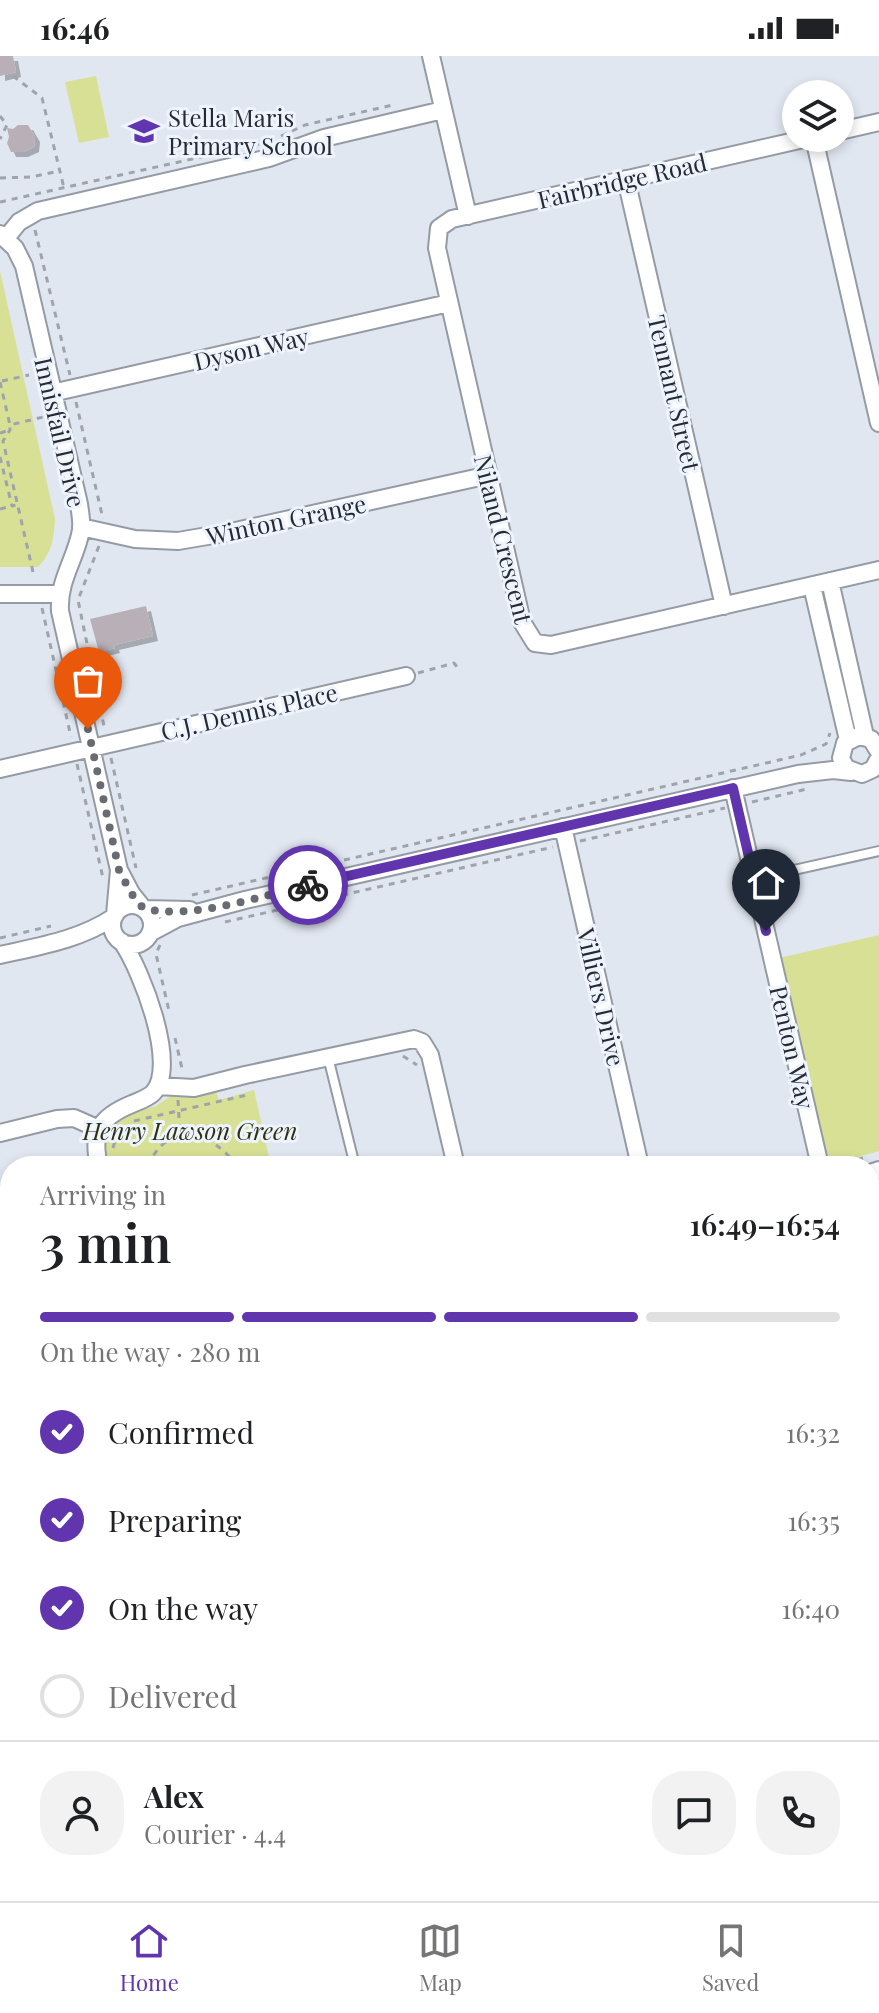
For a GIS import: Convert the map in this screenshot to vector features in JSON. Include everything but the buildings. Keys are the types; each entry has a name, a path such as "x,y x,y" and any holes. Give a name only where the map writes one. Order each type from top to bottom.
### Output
{"street":[{"path":"431,56 468,216"},
{"path":"3,236 31,214 269,158 324,138 443,110"},
{"path":"854,128 879,122"},
{"name":"Fairbridge Road","path":"439,228 452,219 782,144"},
{"path":"817,152 879,423"},
{"name":"Tennant Street","path":"626,179 724,606"},
{"name":"Niland Crescent","path":"439,228 437,248 522,622 535,643 547,646 879,570"},
{"name":"Innisfail Drive","path":"3,236 15,248 24,266 79,504 81,527 59,594 60,611 100,745 119,870 114,916"},
{"name":"Dyson Way","path":"52,393 449,303"},
{"name":"Winton Grange","path":"81,527 135,539 178,541 489,475"},
{"path":"0,955 67,940 99,927 127,906 144,909 207,908 565,836 733,788 798,774 833,770 868,773 869,749 830,581"},
{"path":"812,586 843,720 869,749"},
{"path":"0,594 59,594"},
{"name":"C.J. Dennis Place","path":"0,769 406,676"},
{"path":"851,772 843,763 869,749"},
{"path":"798,774 869,749"},
{"name":"Penton Way","path":"733,788 818,1156"},
{"name":"Villiers Drive","path":"565,836 638,1156"},
{"name":"Innisfail Drive","path":"119,870 144,909"},
{"path":"67,940 137,945 154,931 207,908"},
{"path":"144,909 152,920 154,931 147,989"},
{"path":"98,1156 96,1139 99,1129 112,1112 152,1095 162,1077 163,1064 147,989 133,958 112,930 114,916"},
{"path":"158,1086 194,1088 414,1039 422,1042 430,1055 454,1156"},
{"path":"0,1133 74,1118 99,1129"}],"lane":[{"path":"754,879 879,851"},
{"path":"328,1057 353,1156"}],"path":[{"path":"13,76 42,98 64,188"},
{"path":"0,202 271,141 305,125 394,105"},
{"path":"0,116 7,125 0,139"},
{"path":"0,178 31,177 59,171"},
{"path":"27,196 103,519 103,533 78,600 100,745 141,890 131,893"},
{"path":"29,375 0,381 10,428 2,446 33,572"},
{"path":"0,433 78,409"},
{"path":"0,457 12,506"},
{"path":"5,476 11,475"},
{"path":"0,509 18,505"},
{"path":"406,676 454,663 457,667"},
{"path":"191,895 801,755 826,744 831,730 829,723 843,720"},
{"path":"213,925 565,836 737,805 818,786"},
{"path":"0,938 55,926"},
{"path":"154,931 167,936 156,954 170,1014"},
{"path":"174,1030 183,1074 178,1101 180,1136"},
{"path":"402,1055 417,1065"},
{"path":"113,1153 117,1134 127,1125 247,1095"},
{"path":"155,1156 160,1148 180,1136 196,1135 222,1147 229,1156"}],"green space":[{"path":"96,76 109,137 79,143 65,82"},
{"path":"0,271 55,519 51,545 38,567 0,567"},
{"path":"879,935 879,1151 861,1156 829,1156 779,958"},
{"name":"Henry Lawson Green","path":"215,1089 219,1100 254,1090 269,1156 105,1156 105,1141 119,1119 156,1106 175,1093"}],"way so far":[{"path":"88,729 119,870 143,908 181,911 207,908 308,885"}],"place":[{"name":"Stella Maris Primary School","path":"144,131"}],"route":[{"path":"308,885 733,788 766,931"}]}
